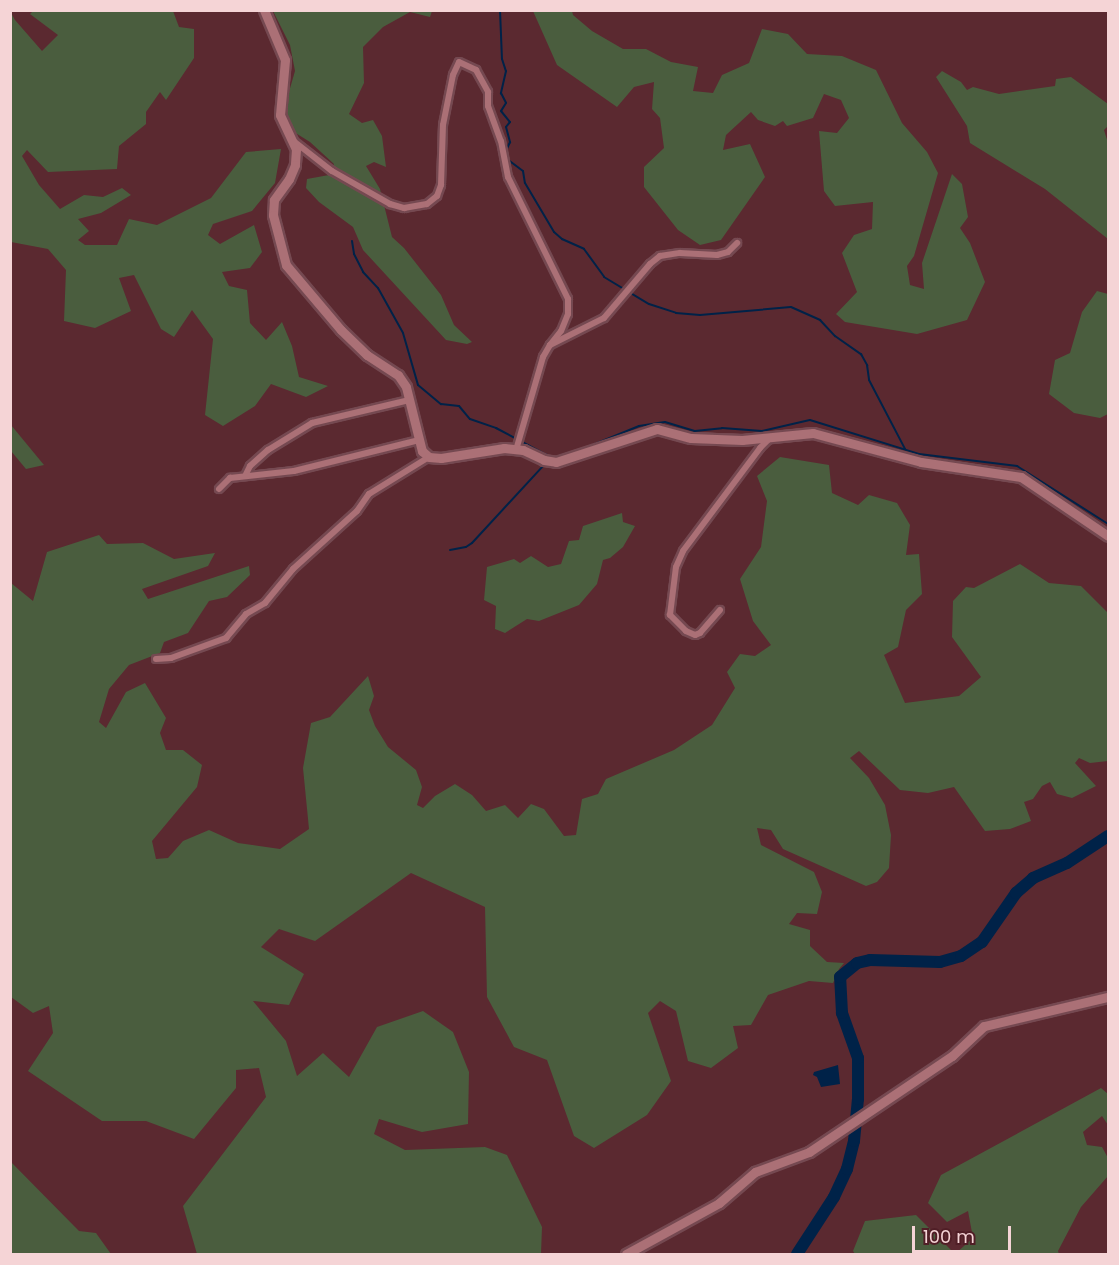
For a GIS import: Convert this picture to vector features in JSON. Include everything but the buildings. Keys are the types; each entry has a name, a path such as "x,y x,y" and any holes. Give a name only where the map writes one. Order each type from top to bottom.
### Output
{"street":[{"path":"264,10 285,60 279,115 296,149 295,165 289,179 274,200 273,215 286,265 341,330 367,355 398,375 406,387 422,451 429,457 441,458 504,448 556,462 657,429 691,438 742,440 813,433 921,462 1021,477 1108,537"},
{"path":"291,139 332,171 390,204 404,208 427,204 437,196 441,185 443,125 453,75 459,62 482,75 488,92 488,106 501,141 508,177 568,299 568,314 561,331 543,357 516,450"},
{"path":"550,345 598,322 650,264 660,256 680,253 717,255 728,252 737,243"},
{"path":"246,474 250,466 268,450 312,423 409,400"},
{"path":"720,610 700,633 695,635 678,623 670,615 669,610 676,567 683,551 746,466 772,436"},
{"path":"219,489 230,478 246,474 294,471 419,440"},
{"path":"156,659 171,658 226,638 246,614 266,603 293,569 357,511 369,494 429,457"},
{"path":"626,1254 719,1203 755,1172 810,1152 952,1056 984,1026 1108,997"}],"green space":[{"path":"10,11 42,51 58,35 30,14 33,11 173,11 179,27 194,29 194,58 166,100 160,92 146,112 146,124 119,146 117,169 48,172 27,150 22,156 39,185 60,209 84,195 103,197 122,188 131,195 101,213 78,219 89,231 78,240 85,245 117,245 129,219 157,225 211,198 246,152 281,149 275,183 252,211 213,224 208,235 220,244 254,225 262,252 250,268 222,272 229,286 247,290 250,323 266,340 282,322 292,346 299,377 328,386 306,397 271,384 255,406 223,426 205,415 213,339 192,310 174,337 161,329 134,275 119,278 131,311 95,328 64,321 66,270 48,249 11,242"},
{"path":"273,11 432,11 430,17 410,12 383,27 363,47 364,83 349,114 362,123 373,120 382,136 386,167 374,162 366,166 380,189 392,237 404,248 441,295 454,325 472,342 467,344 446,340 363,250 353,227 319,202 306,188 307,179 329,175 334,164 310,142 294,132 284,109 295,71 290,45"},
{"path":"533,11 572,11 573,15 592,31 623,49 646,49 671,62 698,67 693,91 713,93 722,75 749,63 762,29 788,34 807,54 842,56 876,70 902,123 927,152 938,173 914,256 907,266 910,285 924,289 922,263 952,174 962,184 968,217 960,228 970,243 985,282 967,320 917,334 845,322 836,314 857,292 842,253 854,235 872,229 873,202 835,206 824,191 819,131 837,133 849,118 841,100 824,94 813,118 787,126 783,121 775,126 758,120 751,112 726,135 723,150 750,144 765,177 721,240 700,245 678,230 644,187 644,167 664,148 660,118 652,109 654,82 634,87 617,107 557,65"},
{"path":"942,71 961,82 967,90 973,87 999,94 1055,86 1056,79 1071,77 1108,104 1108,126 1104,130 1108,143 1108,239 1045,189 970,143 967,126 936,77"},
{"path":"1097,291 1108,294 1108,414 1100,418 1074,413 1049,394 1055,360 1070,353 1082,312"},
{"path":"10,425 44,465 26,469 11,451"},
{"path":"780,457 829,465 832,493 858,505 869,495 897,503 910,525 906,555 919,554 922,594 906,610 898,647 884,655 905,703 959,696 981,677 952,637 953,601 966,587 974,588 1020,564 1049,583 1081,586 1108,613 1108,761 1090,763 1079,758 1075,763 1096,786 1072,798 1057,794 1050,782 1042,786 1033,799 1024,802 1031,821 1010,829 985,831 954,787 928,793 900,790 859,751 850,758 869,778 885,805 891,835 889,868 877,882 866,886 783,849 771,830 757,828 761,845 814,872 822,892 817,914 797,913 789,924 810,930 810,946 827,962 844,963 833,983 809,981 768,995 751,1025 733,1026 738,1048 711,1068 688,1061 676,1011 660,1001 648,1013 671,1081 647,1115 594,1148 574,1136 547,1060 514,1047 487,997 485,907 411,873 315,941 279,929 261,947 304,974 289,1005 253,1001 286,1041 297,1076 323,1053 349,1077 377,1027 423,1011 453,1032 469,1072 468,1124 422,1132 379,1119 374,1134 405,1150 485,1147 507,1155 542,1227 541,1254 197,1254 183,1206 266,1097 259,1068 236,1070 236,1088 194,1139 146,1121 102,1121 28,1071 53,1033 49,1006 33,1013 11,997 11,583 33,601 47,552 99,535 107,544 143,543 174,559 215,553 208,566 142,589 148,599 249,566 250,575 227,597 209,601 188,633 164,642 160,653 129,665 109,689 99,722 106,728 126,692 145,683 166,718 160,733 166,750 183,750 202,765 197,787 152,841 156,859 168,858 183,841 209,830 238,843 280,849 309,829 303,768 311,723 330,717 368,676 374,696 369,710 375,726 388,747 416,770 422,787 417,805 423,808 435,796 455,784 472,795 486,811 505,805 518,818 531,804 544,809 564,836 576,835 582,799 598,794 606,779 674,750 712,725 735,688 727,672 740,654 755,656 771,645 753,621 740,579 761,547 767,501 757,476"},
{"path":"622,513 623,522 635,526 623,547 610,558 603,560 597,584 579,605 539,621 527,619 505,633 495,629 496,606 484,600 487,567 514,559 520,563 531,556 548,567 561,564 569,541 579,540 583,526"},
{"path":"1101,1088 1108,1094 1108,1125 1102,1116 1083,1132 1087,1145 1102,1147 1108,1158 1108,1176 1081,1207 1058,1251 1059,1254 955,1254 973,1238 968,1211 947,1222 928,1203 941,1175"},
{"path":"11,1162 79,1231 96,1233 111,1254 11,1254"},
{"path":"916,1215 955,1254 855,1254 853,1251 865,1221"}],"water":[{"path":"838,1065 840,1084 821,1087 817,1077 813,1075 814,1072"}],"waterway":[{"path":"500,10 502,59 506,71 501,93 506,103 501,111 510,122 506,127 510,142 506,151"},
{"path":"507,159 523,171 525,183 554,232 562,239 584,249 604,277 649,304 676,313 700,315 791,307 820,320 835,336 861,354 867,365 869,380 905,449"},
{"path":"352,241 354,254 363,272 378,288 403,333 418,385 441,404 459,406 470,419 496,428 554,458 562,455"},
{"path":"590,446 639,426 665,422 695,431 722,428 762,431 810,420 919,454 1017,466 1108,524"},
{"path":"450,550 466,547 472,543 545,464"},
{"path":"797,1254 834,1197 847,1169 854,1141 858,1099 858,1058 842,1013 840,977 857,963 870,960 940,962 961,956 982,942 1016,893 1033,878 1067,863 1108,836"}]}
